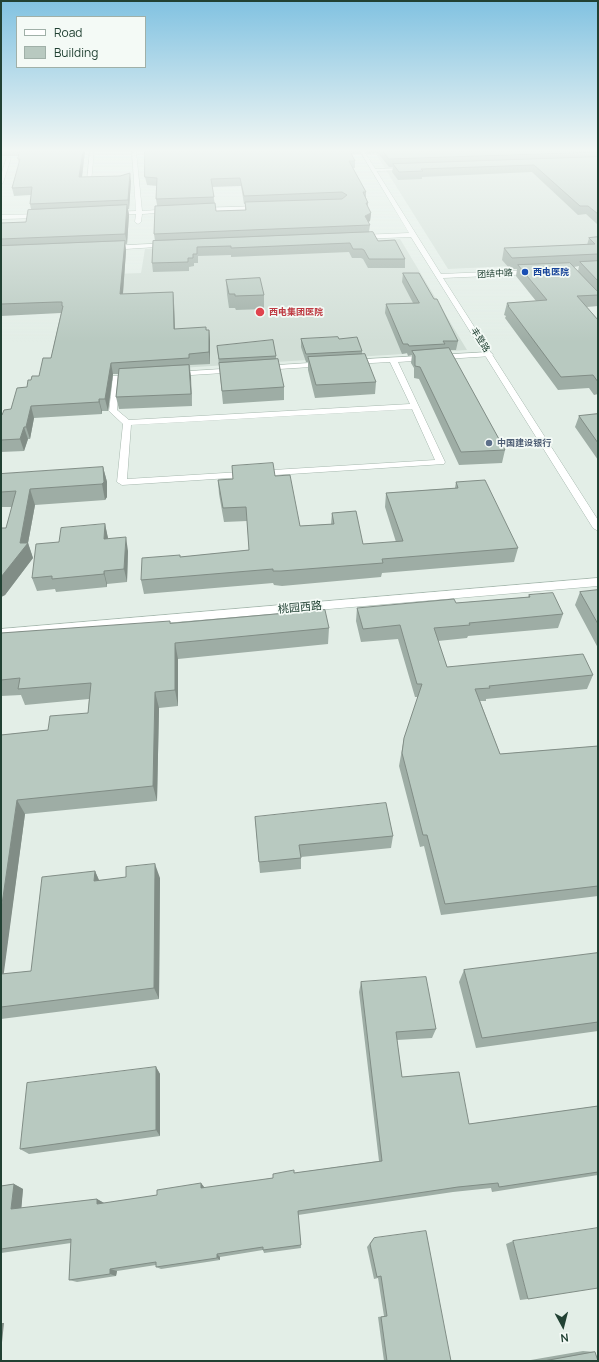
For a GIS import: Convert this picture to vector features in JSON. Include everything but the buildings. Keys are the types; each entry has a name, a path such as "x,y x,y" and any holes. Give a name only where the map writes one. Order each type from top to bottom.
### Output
{"street":[{"path":"138,222 139,215"},
{"name":"丰登路","path":"401,215 598,528"},
{"path":"1,218 47,216"},
{"path":"354,235 411,232"},
{"path":"104,246 178,243"},
{"name":"团结中路","path":"440,276 540,272"},
{"path":"346,363 489,354"},
{"path":"127,423 122,482 441,462 393,360"},
{"path":"163,375 330,364"},
{"path":"140,376 116,378 113,411 127,423 415,406"},
{"name":"桃园西路","path":"1,633 598,582"}],"shaded area":[{"path":"414,215 598,215 598,262 448,269"},
{"name":"西电集团医院","path":"400,239 467,350 68,375 80,275 141,273 145,249"}],"place":[{"name":"西电医院","path":"525,272"},
{"name":"西电集团医院","path":"260,312"},
{"name":"中国建设银行","path":"489,443"}]}
